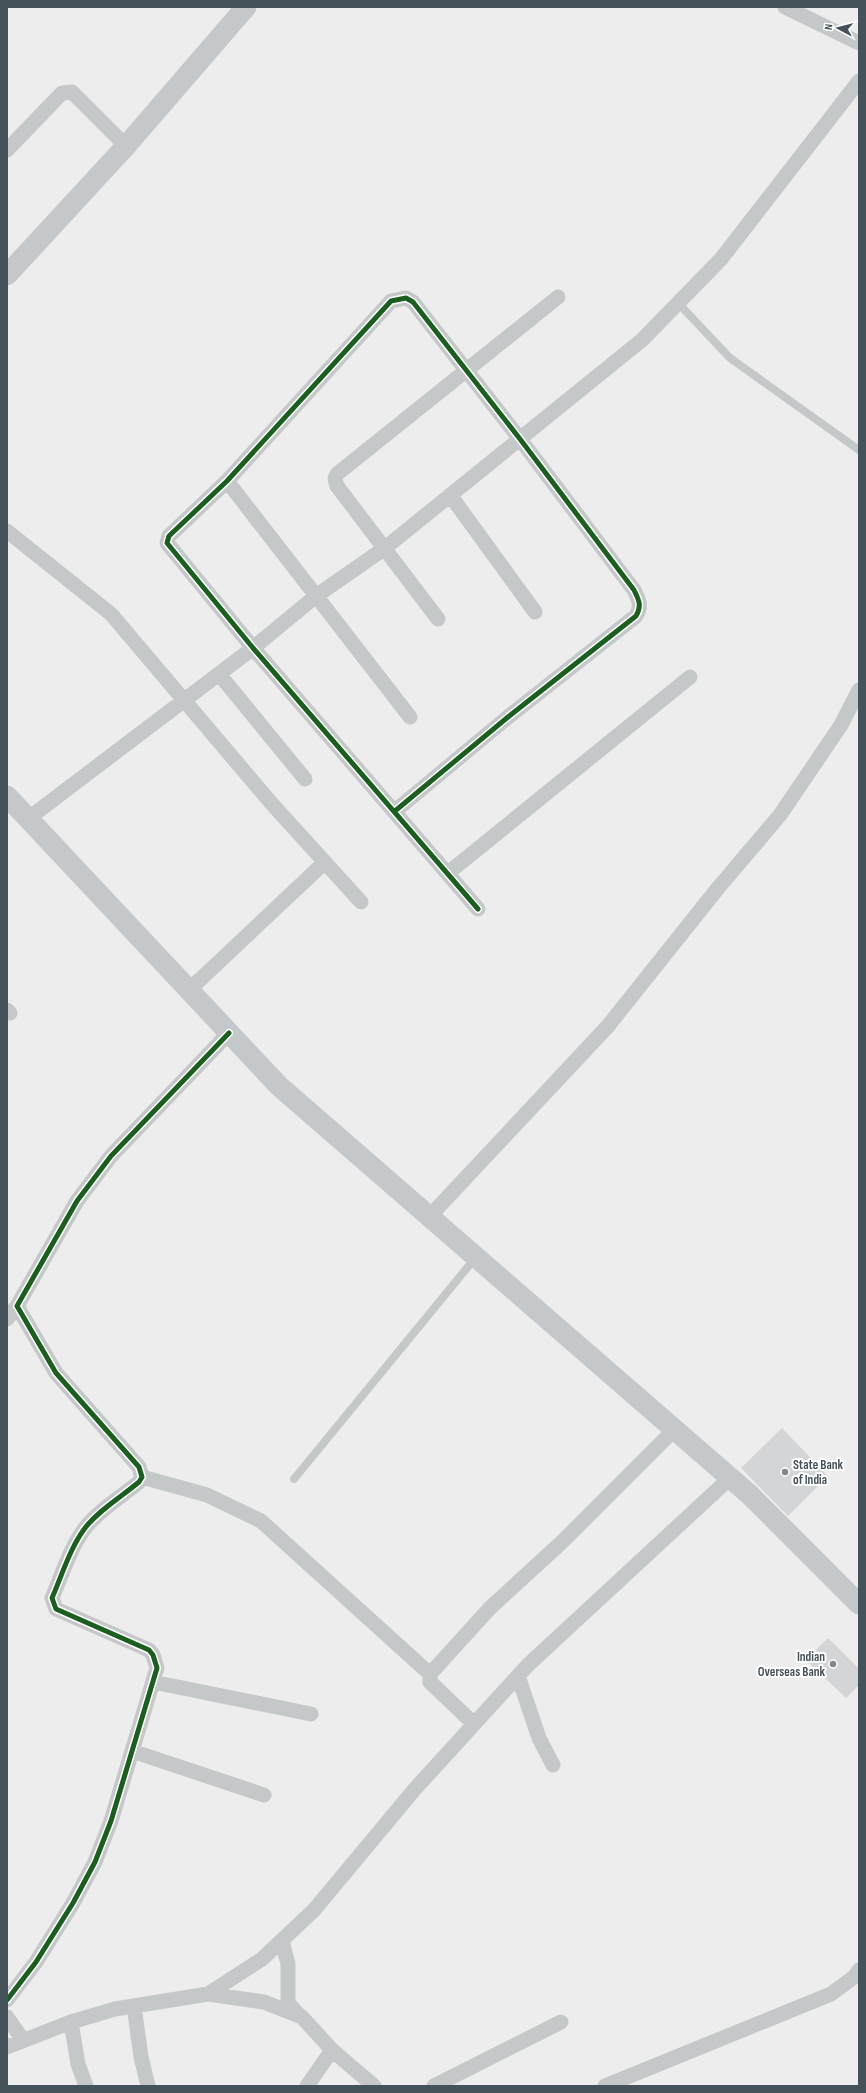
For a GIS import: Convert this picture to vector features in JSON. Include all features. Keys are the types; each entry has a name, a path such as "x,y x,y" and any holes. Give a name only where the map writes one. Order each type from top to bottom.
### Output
{"street":[{"path":"7,275 126,146 246,7"},
{"path":"785,7 859,43"},
{"path":"29,818 253,648 316,596 384,548 642,340 721,259 859,81"},
{"path":"7,150 62,93 68,92 72,92 126,146"},
{"path":"438,619 337,486 335,479 337,474 558,297"},
{"path":"395,811 508,717 636,616 640,609 639,600 634,590 520,439 413,302 406,298 391,301 227,480 170,536 167,543 253,648 478,909"},
{"path":"227,480 410,717"},
{"path":"450,495 535,612"},
{"path":"7,531 111,614 272,804 361,902"},
{"path":"219,674 305,779"},
{"path":"448,873 690,677"},
{"path":"430,1216 608,1026 718,888 780,815 841,725 859,690"},
{"path":"7,796 278,1086 430,1216 750,1495 859,1604"},
{"path":"189,990 325,862"},
{"path":"7,1319 17,1306 77,1201 111,1156 229,1033"},
{"path":"7,2000 36,1962 73,1903 95,1862 111,1821 157,1668 153,1655 149,1650 56,1609 52,1598 77,1541 86,1527 97,1515 139,1482 142,1477 139,1467 56,1373 17,1306"},
{"path":"474,1724 430,1682 430,1674 490,1608 563,1541 675,1429"},
{"path":"142,1477 207,1495 261,1521 430,1674"},
{"path":"208,1994 262,1959 314,1910 414,1790 518,1676 730,1478"},
{"path":"518,1676 539,1738 553,1765"},
{"path":"153,1682 311,1714"},
{"path":"132,1751 264,1795"},
{"path":"282,1941 288,1964 288,2003 332,2050 374,2086"},
{"path":"605,2086 831,1994 854,1977 859,1970"},
{"path":"7,2047 71,2022 134,2006 208,1994 264,2002 302,2017"},
{"path":"134,2006 141,2057 148,2086"},
{"path":"7,2017 23,2040"},
{"path":"71,2022 78,2064 86,2086"},
{"path":"434,2086 560,2022"},
{"path":"307,2086 332,2050"}],"lane":[{"path":"678,303 730,358 859,450"},
{"path":"294,1479 477,1257"}],"building":[{"name":"State Bank of India","path":"782,1428 828,1476 788,1516 741,1468"},
{"name":"Indian Overseas Bank","path":"828,1638 859,1669 859,1685 846,1698 806,1660"}],"cycle path":[{"path":"395,811 508,717 636,616 639,609 638,600 634,590 520,439 413,302 406,298 391,301 227,481 169,536 167,543 253,648 478,909"},
{"path":"7,2000 36,1962 73,1903 95,1862 111,1821 157,1668 153,1655 149,1650 56,1609 52,1598 71,1553 85,1528 97,1515 139,1482 142,1477 139,1467 56,1373 17,1306 77,1201 111,1156 229,1033"}],"place":[{"name":"State Bank of India","path":"785,1472"},
{"name":"Indian Overseas Bank","path":"833,1664"}]}
